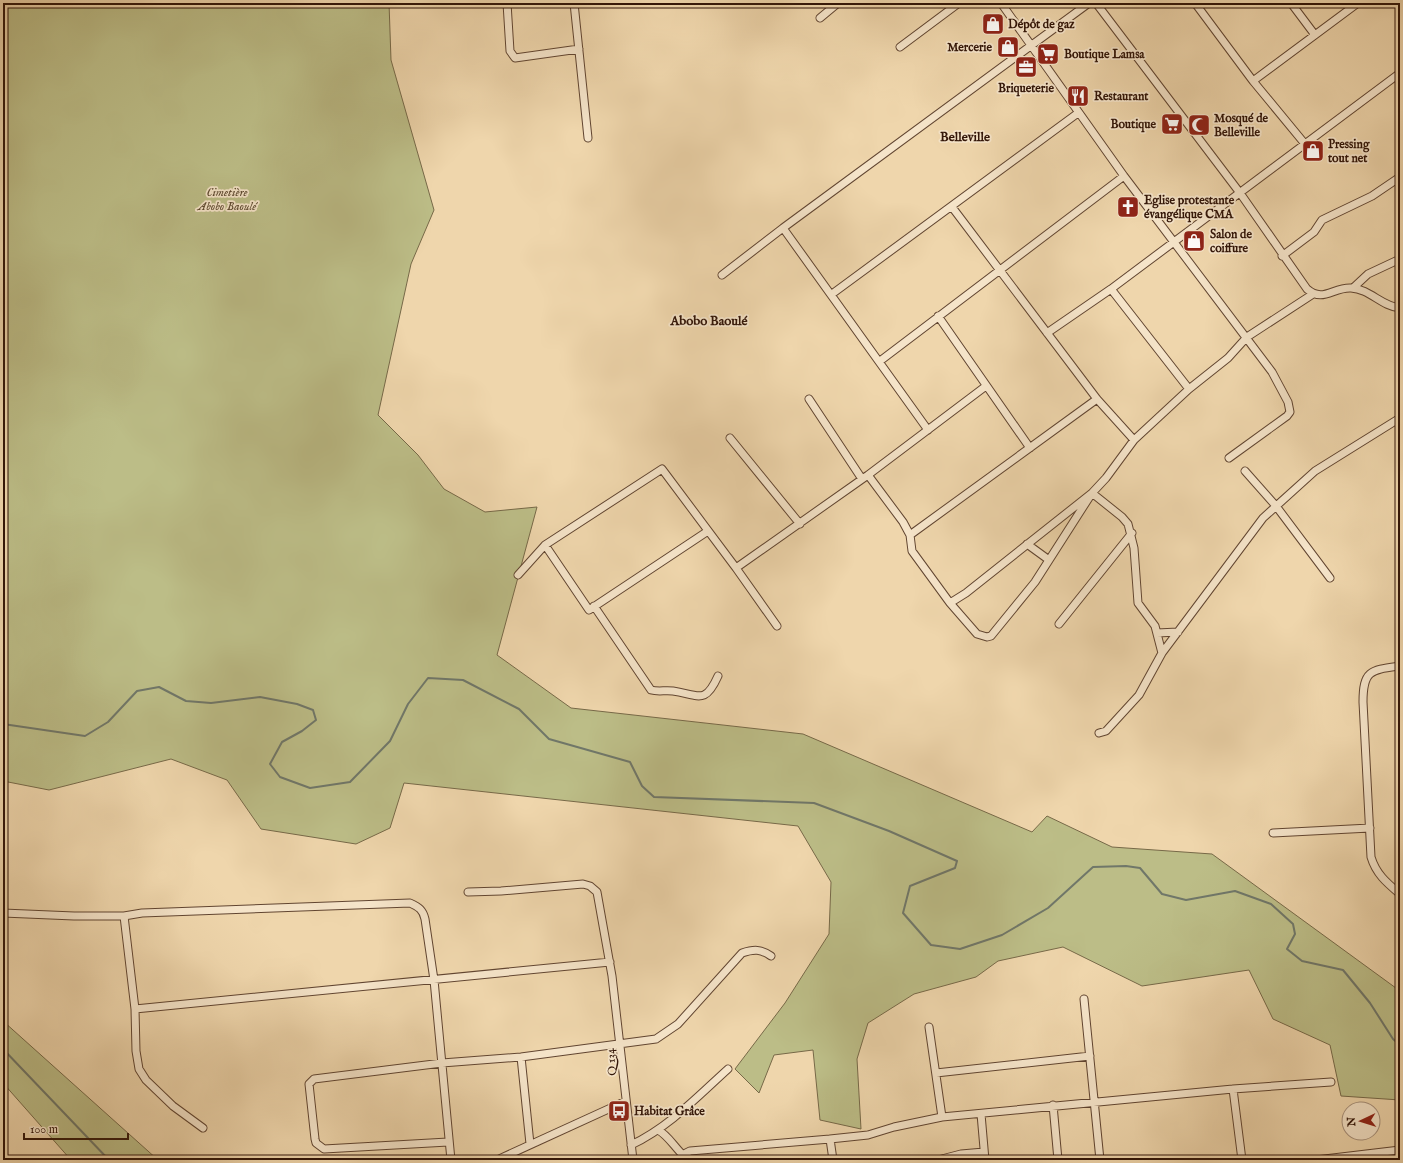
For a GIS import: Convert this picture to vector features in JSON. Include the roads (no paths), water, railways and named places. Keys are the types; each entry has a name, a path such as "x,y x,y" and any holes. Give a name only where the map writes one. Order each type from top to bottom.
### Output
{"street":[{"path":"507,3 510,51 515,58 579,49"},
{"path":"574,3 588,138"},
{"path":"820,18 838,3"},
{"path":"900,47 959,3"},
{"path":"1001,3 1032,43 1078,113 1124,176 1247,337 1272,372 1288,402 1290,412 1287,416 1229,458"},
{"path":"722,275 1032,43 1089,3"},
{"path":"1096,3 1240,193 1282,256 1307,289 1313,294 1320,295 1342,289 1353,288 1368,292 1390,306 1400,308"},
{"path":"1195,3 1253,81 1305,144"},
{"path":"1291,3 1315,35"},
{"path":"1253,81 1358,3"},
{"path":"1047,333 1174,242 1400,73"},
{"path":"832,294 1078,113"},
{"path":"880,361 1124,176"},
{"path":"1282,256 1314,232 1322,220 1372,196 1400,177"},
{"path":"952,207 1097,399 1134,440"},
{"path":"783,228 832,294 928,430"},
{"path":"1353,288 1368,274 1400,259"},
{"path":"1110,289 1190,390"},
{"path":"950,603 966,593 1092,493 1106,478 1134,440 1228,358 1247,337 1313,294"},
{"path":"938,316 1030,448"},
{"path":"736,568 865,477 986,386"},
{"path":"809,399 865,477 903,522 910,535 912,551 950,603 977,634 988,637 991,636 1035,582 1092,493"},
{"path":"910,535 1097,399"},
{"path":"1099,733 1106,731 1139,695 1162,653 1248,535 1263,518 1315,471 1400,418"},
{"path":"730,438 800,524"},
{"path":"518,575 545,545 662,469 777,626"},
{"path":"1245,471 1276,506 1330,578"},
{"path":"1092,493 1122,517 1128,524 1132,533 1138,603 1153,622 1162,653"},
{"path":"545,545 588,610 708,531"},
{"path":"1059,624 1132,533"},
{"path":"1027,544 1049,560"},
{"path":"594,606 651,690 672,691 702,696 708,694 718,676"},
{"path":"1157,633 1178,632"},
{"path":"1400,666 1376,669 1366,677 1363,685 1371,857 1374,869 1381,878 1400,894"},
{"path":"1273,833 1370,828"},
{"name":"Q 134","path":"468,892 501,891 583,884 590,886 597,892 610,962 633,1160"},
{"path":"3,913 124,916 142,913 410,903 418,907 423,912 425,920 434,980 448,1142 451,1160"},
{"path":"124,916 135,1009 136,1051 139,1069 146,1080 173,1106 203,1128"},
{"path":"448,1142 324,1149 316,1143 315,1139 309,1088 310,1084 314,1079 442,1063 521,1057 656,1039 678,1024 742,952 763,950 771,956"},
{"path":"135,1009 610,962"},
{"path":"1084,999 1100,1160"},
{"path":"929,1027 942,1117"},
{"path":"936,1073 1090,1056"},
{"path":"521,1057 530,1144"},
{"path":"631,1144 658,1130 728,1069"},
{"path":"658,1130 663,1133 683,1158 690,1151 830,1139 868,1134 942,1117 981,1114 1053,1105 1331,1082"},
{"path":"1232,1089 1242,1160"},
{"path":"498,1160 626,1101"},
{"path":"1053,1105 1058,1160"},
{"path":"981,1114 985,1160"},
{"path":"830,1139 832,1160"},
{"path":"1316,1160 1400,1150"},
{"path":"938,1160 961,1154 984,1152"}],"waterway":[{"path":"3,724 85,736 108,722 137,691 159,687 186,701 211,703 260,697 297,704 313,710 316,720 302,731 282,742 270,764 280,777 310,788 350,782 390,741 408,704 428,678 463,680 519,709 549,739 630,762 642,786 654,797 814,803 889,831 957,861 955,868 910,886 903,913 931,945 960,949 1002,935 1048,908 1093,867 1126,866 1140,868 1162,894 1186,900 1235,891 1271,904 1293,924 1295,934 1287,949 1302,961 1343,970 1370,1003 1393,1039 1400,1045"},
{"path":"3,1049 109,1160"}],"place":[{"name":"Dépôt de gaz","path":"993,24"},
{"name":"Mercerie","path":"1008,47"},
{"name":"Boutique Lamsa","path":"1048,54"},
{"name":"Briqueterie","path":"1026,67"},
{"name":"Restaurant","path":"1078,96"},
{"name":"Boutique","path":"1172,124"},
{"name":"Mosqué de Belleville","path":"1199,125"},
{"name":"Pressing tout net","path":"1313,151"},
{"name":"Eglise protestante évangélique CMA","path":"1128,207"},
{"name":"Salon de coiffure","path":"1194,241"},
{"name":"Habitat Grâce","path":"619,1111"}],"district":[{"name":"Belleville","path":"965,136"},
{"name":"Abobo Baoulé","path":"709,320"}],"park label":[{"name":"Cimetière Abobo Baoulé","path":"227,199"}]}
